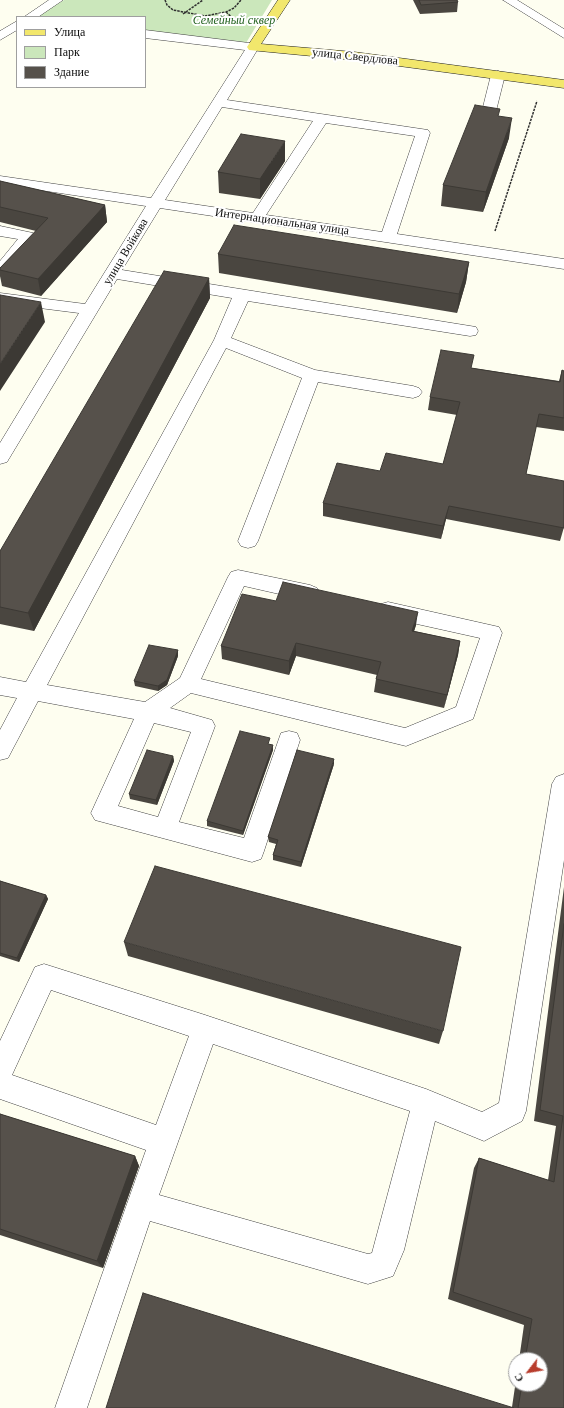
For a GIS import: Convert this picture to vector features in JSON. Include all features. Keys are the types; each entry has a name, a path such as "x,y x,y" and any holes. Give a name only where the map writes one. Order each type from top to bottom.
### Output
{"main road":[{"path":"253,47 284,0"},
{"name":"улица Свердлова","path":"253,47 354,56 564,84"}],"street":[{"path":"32,16 57,0"},
{"path":"509,0 564,34"},
{"path":"0,36 16,26"},
{"name":"улица Свердлова","path":"146,34 253,47"},
{"name":"улица Войкова","path":"0,458 112,273 220,103 253,47"},
{"path":"488,115 498,75"},
{"path":"220,103 423,134 388,238"},
{"path":"257,218 322,118"},
{"name":"Интернациональная улица","path":"0,180 564,264"},
{"path":"0,231 28,236 0,271"},
{"path":"112,273 470,331"},
{"path":"0,751 30,692 222,340 242,295"},
{"path":"0,298 91,310"},
{"path":"222,340 312,375 413,392"},
{"path":"248,541 312,375"},
{"path":"290,740 252,852 103,813 148,712 188,684 238,577 330,598"},
{"path":"188,684 406,737 465,713 492,633 369,606"},
{"path":"0,686 148,712 204,726 165,829"},
{"path":"0,1071 44,976 205,1028 426,1103 484,1127 512,1111 564,784"},
{"path":"71,1408 141,1204 205,1028"},
{"path":"0,1085 164,1142"},
{"path":"141,1204 368,1269 382,1265 389,1250 426,1103"}],"path":[{"path":"165,0 167,5 173,10 205,16 226,12 234,8 241,0"},
{"path":"488,253 544,81"}],"green space":[{"name":"Семейный сквер","path":"64,0 272,0 246,43 146,31 146,16 39,16"}],"building":[{"path":"419,0 457,0 458,2 421,5"},
{"path":"475,105 500,109 498,116 512,118 486,192 443,185"},
{"path":"241,134 285,141 260,179 218,172"},
{"path":"0,181 105,205 38,279 0,270 0,268 48,218 0,207"},
{"path":"234,225 469,262 459,294 218,254"},
{"path":"164,271 209,278 28,613 0,607 0,551"},
{"path":"0,295 41,302 0,364"},
{"path":"441,350 474,355 471,368 560,382 562,370 564,371 564,418 539,414 526,474 564,481 564,528 449,506 443,526 323,503 337,463 380,471 386,453 443,464 460,402 430,397"},
{"path":"283,582 418,612 412,631 460,641 447,695 376,679 381,662 296,643 289,661 221,646 242,594 276,601"},
{"path":"149,645 178,650 167,680 158,686 134,681"},
{"path":"240,731 270,738 268,744 273,745 243,831 207,821"},
{"path":"147,750 173,756 156,800 129,794"},
{"path":"297,750 334,759 301,862 273,855 278,840 268,837"},
{"path":"155,866 461,947 443,1031 124,942"},
{"path":"0,881 46,895 17,958 0,953"},
{"path":"564,924 564,1408 518,1408 521,1392 548,1392 548,1352 526,1352 532,1319 453,1292 479,1158 554,1182 563,1116 540,1110"},
{"path":"0,1114 135,1156 97,1261 0,1229"},
{"path":"143,1293 514,1408 106,1408"}]}
